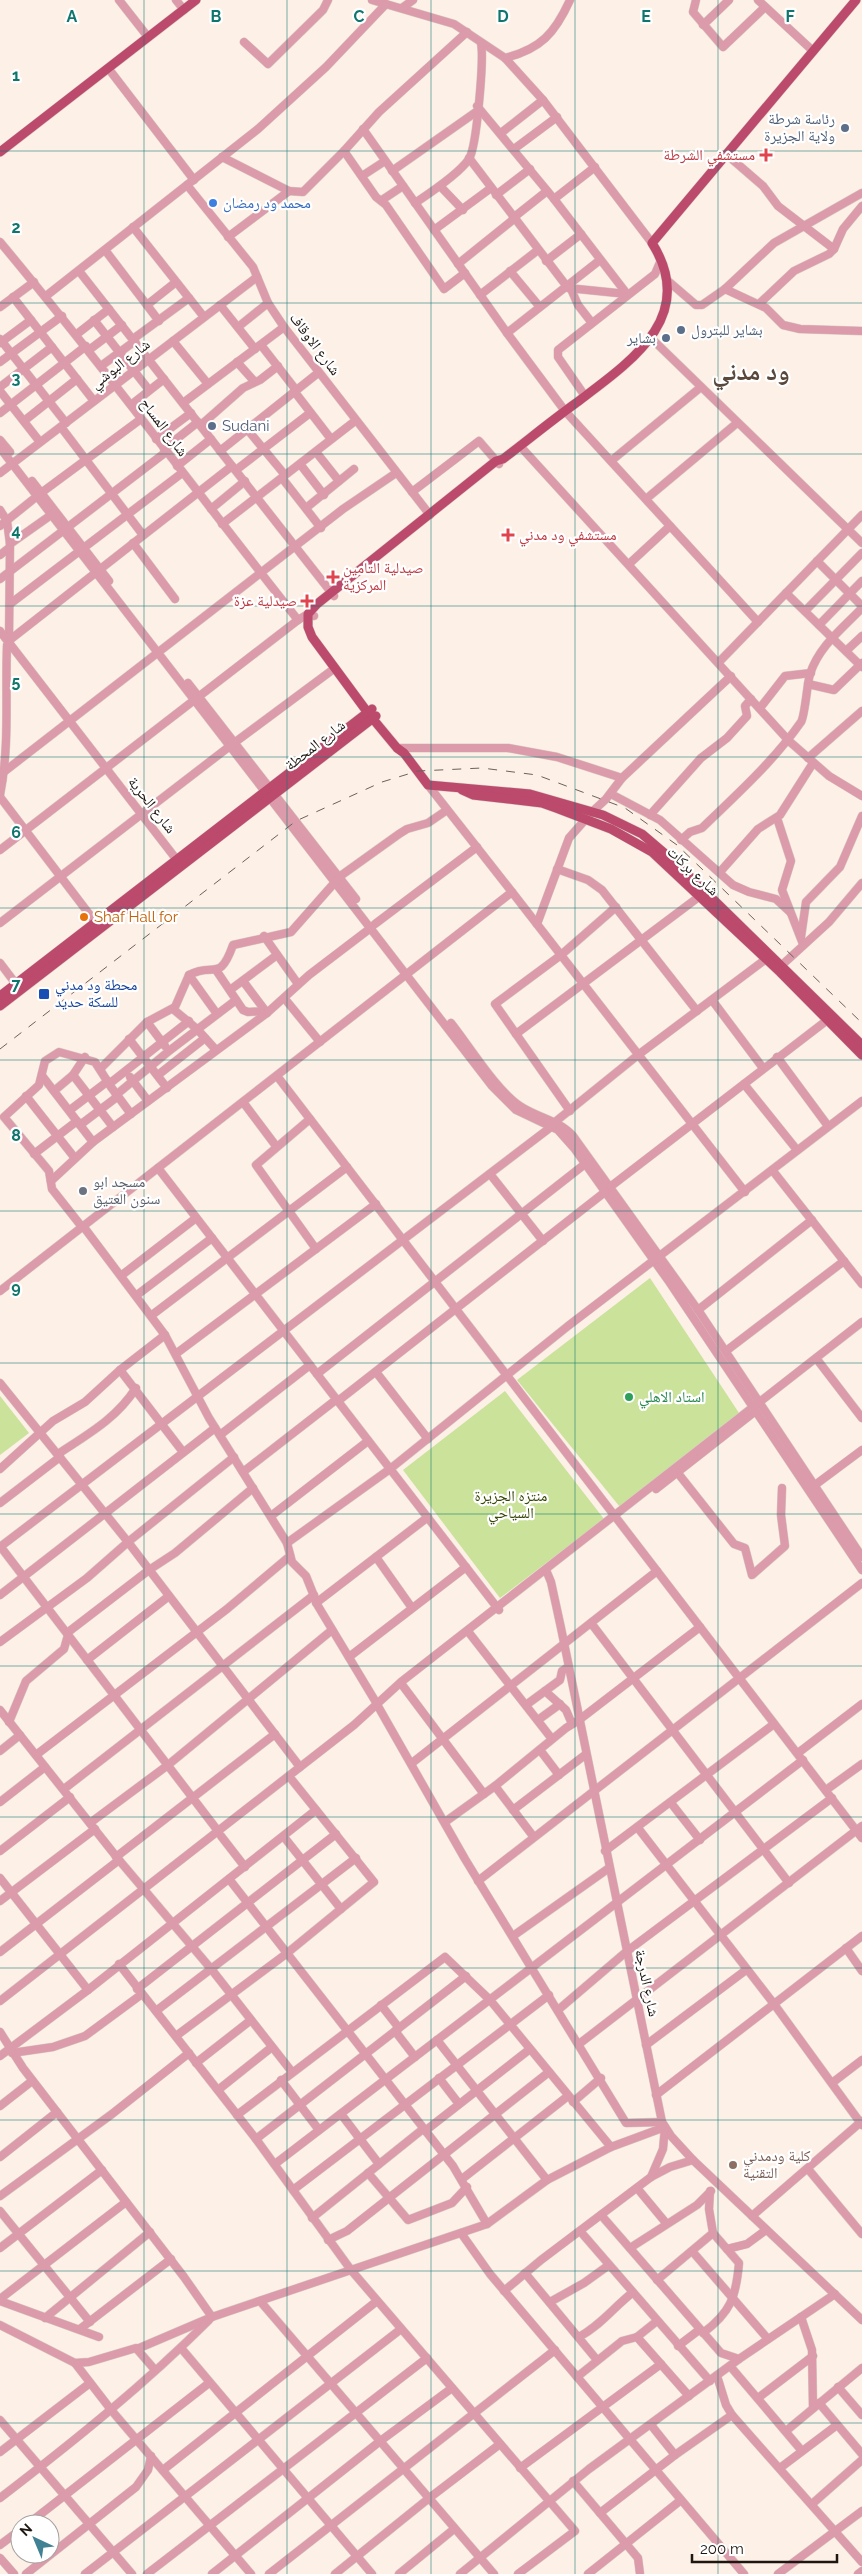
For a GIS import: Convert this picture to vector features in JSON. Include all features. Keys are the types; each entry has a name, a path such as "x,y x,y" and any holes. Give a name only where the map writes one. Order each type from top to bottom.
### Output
{"main road":[{"path":"0,152 196,0"},
{"path":"428,785 335,668 309,632 311,615 333,594 622,367 651,338 664,314 668,281 661,260 652,243 856,0"},
{"path":"404,538 430,515 500,462"},
{"path":"311,615 316,634 372,714"},
{"name":"شارع المحطة","path":"18,987 372,714"},
{"name":"شارع بركات","path":"428,785 530,794 588,815 616,820 653,843 782,965 829,1015 862,1045"},
{"name":"شارع بركات","path":"588,815 652,852 766,959 862,1055"},
{"path":"0,996 18,987"},
{"path":"0,1006 18,987"}],"street":[{"path":"119,0 148,37"},
{"path":"176,0 184,10"},
{"path":"244,42 268,64 323,10 328,0"},
{"path":"372,0 446,21 467,32 505,58 544,100 652,243"},
{"path":"402,8 413,0"},
{"path":"505,58 519,55 541,43 557,25 570,0"},
{"path":"696,0 692,10 723,47 765,7"},
{"path":"704,26 729,0"},
{"path":"758,0 813,51"},
{"path":"46,296 288,103 386,4"},
{"path":"222,157 289,190 303,192 363,129 467,32"},
{"path":"415,204 440,186 470,158 477,109 482,54 481,43"},
{"name":"شارع الاوقاف","path":"108,68 191,182 228,237 253,267 268,303 284,328 430,515"},
{"path":"501,133 544,100"},
{"path":"477,109 514,149 626,294"},
{"path":"392,171 477,109"},
{"path":"514,149 556,117"},
{"path":"363,129 506,333 565,411 758,622"},
{"path":"344,151 376,196 382,200 444,289 465,273"},
{"path":"726,154 763,186 778,206 834,249"},
{"path":"470,158 493,192 569,288 578,305 592,323"},
{"path":"362,176 385,161"},
{"path":"554,199 595,167"},
{"path":"434,230 530,169"},
{"path":"382,200 403,186"},
{"path":"440,186 463,210"},
{"path":"228,237 289,190"},
{"path":"458,264 547,191"},
{"path":"668,281 700,306 724,289 774,244 862,193"},
{"path":"759,304 794,271 824,258 834,249 843,229 862,206"},
{"path":"134,227 204,318"},
{"path":"546,261 581,234"},
{"name":"شارع المساح","path":"0,242 77,334 165,451 298,620"},
{"path":"105,250 159,321"},
{"path":"480,295 538,250"},
{"path":"506,333 539,306 569,288 600,260"},
{"path":"585,396 556,353 626,294 654,274 661,260"},
{"path":"79,271 333,594"},
{"path":"510,271 539,306"},
{"name":"شارع البوشي","path":"0,473 257,277"},
{"path":"0,307 34,282"},
{"path":"147,305 176,282"},
{"path":"569,288 626,294"},
{"path":"724,289 770,310 783,325 800,329 862,331"},
{"path":"13,297 94,401"},
{"path":"101,366 189,298"},
{"path":"238,327 268,303"},
{"path":"220,305 238,327 278,366 330,439"},
{"path":"77,334 109,309"},
{"path":"0,362 62,316"},
{"path":"31,320 1,341 49,401 86,459 143,535"},
{"path":"94,320 149,390"},
{"path":"0,413 65,363 122,325"},
{"path":"183,403 284,328"},
{"path":"651,338 862,543"},
{"path":"173,340 208,384"},
{"path":"0,387 52,347"},
{"path":"238,362 254,381"},
{"path":"0,579 254,381 260,380 278,366"},
{"path":"220,451 318,373"},
{"path":"24,421 77,379"},
{"path":"131,405 164,379"},
{"path":"611,461 701,387"},
{"path":"0,391 40,442"},
{"path":"156,439 191,413"},
{"path":"7,642 198,492 264,449 310,413"},
{"path":"0,526 39,494 141,419"},
{"path":"222,524 355,421"},
{"path":"646,499 737,423"},
{"path":"247,429 264,449 321,528"},
{"path":"10,604 127,514 179,469 211,438"},
{"path":"0,440 14,462 410,973 500,1095 523,1114 553,1125 574,1136 608,1190 815,1485 862,1557"},
{"path":"412,492 478,442 500,462"},
{"path":"520,446 719,662 789,741 846,788 862,796"},
{"path":"0,448 14,462"},
{"path":"316,452 339,481"},
{"path":"300,464 324,495"},
{"path":"306,508 354,469"},
{"path":"5,771 321,528 396,473"},
{"path":"211,509 245,481"},
{"path":"39,494 51,515 65,528"},
{"path":"0,510 7,521 10,546 5,771 0,796 98,926"},
{"path":"0,555 51,515"},
{"path":"719,662 862,515"},
{"path":"629,564 670,526"},
{"path":"133,543 175,599"},
{"path":"805,612 862,553"},
{"path":"681,840 690,832 702,828 789,741 802,719 810,673 821,651 862,607 817,561"},
{"path":"819,625 862,580"},
{"path":"786,594 861,665 834,690 808,684"},
{"path":"0,850 298,620 311,615"},
{"path":"0,631 7,642"},
{"path":"846,651 862,636"},
{"name":"شارع الحرية","path":"7,642 142,813 179,863"},
{"path":"0,923 232,744 335,668"},
{"path":"760,708 785,676 810,673"},
{"path":"537,924 569,838 588,815 611,794 622,778 731,676"},
{"path":"650,815 700,758 737,729 747,716 746,706 752,699"},
{"path":"720,872 758,829 777,818 803,783 811,761 862,711"},
{"path":"401,749 508,748 557,757 622,778"},
{"path":"428,785 745,1192"},
{"path":"611,794 663,822 733,885 749,892 776,899 790,912"},
{"path":"189,975 216,970 224,966 233,945 294,930 338,879 399,834 407,829 428,823 447,810"},
{"path":"802,941 806,902 840,867 862,816"},
{"path":"777,818 791,855 790,868 782,884 782,890 802,941"},
{"path":"51,1181 74,1157 93,1142 285,998 298,984 477,847"},
{"path":"557,869 596,884 642,939 697,1011"},
{"path":"782,965 802,941 829,922 862,883"},
{"path":"0,1291 512,892"},
{"path":"516,1034 700,896"},
{"path":"570,1111 495,1004 561,955 616,907"},
{"path":"264,936 298,984"},
{"path":"230,990 277,955"},
{"path":"245,1867 0,1547 490,1174 638,1055 766,959"},
{"path":"0,963 18,987"},
{"path":"216,970 245,1011 266,1012"},
{"path":"101,1068 146,1022 172,1009 189,975"},
{"path":"189,975 217,1014"},
{"path":"243,981 266,1012"},
{"path":"285,998 320,1042"},
{"path":"34,1154 58,1135 100,1110 169,1051 236,1000"},
{"path":"712,1000 763,1068"},
{"path":"172,1009 189,1021 216,1050"},
{"path":"243,1472 457,1310 826,1020"},
{"path":"70,1110 89,1095 126,1072 189,1021"},
{"path":"146,1022 169,1051"},
{"path":"158,1076 205,1038"},
{"path":"129,1039 167,1088"},
{"path":"131,1114 117,1096 101,1068 95,1062 64,1052 54,1054 45,1061 43,1077 39,1085 4,1116 49,1172 52,1189 122,1275 166,1335 215,1428 287,1543 295,1566 306,1576 315,1599 332,1630 412,1763 478,1881 601,2078 626,2123 663,2124"},
{"path":"777,1057 828,1126"},
{"path":"54,1091 73,1075 85,1058"},
{"path":"126,1072 148,1101"},
{"path":"73,1075 113,1127"},
{"path":"276,1076 739,1679 832,1798 859,1828 862,1838"},
{"path":"43,1077 93,1142"},
{"path":"744,1084 797,1150"},
{"path":"26,1096 74,1157"},
{"path":"287,1543 390,1469 656,1258 773,1171 797,1150 862,1101"},
{"path":"243,1102 276,1146"},
{"path":"310,1120 276,1146 256,1165 316,1249"},
{"path":"553,1125 561,1132 585,1164 608,1190"},
{"path":"318,1374 585,1164"},
{"path":"158,1168 499,1609"},
{"path":"152,1315 347,1168"},
{"path":"773,1171 862,1284"},
{"path":"490,1174 543,1241"},
{"path":"177,1353 376,1204"},
{"path":"122,1275 196,1218"},
{"path":"698,1310 812,1220"},
{"path":"137,1295 212,1238"},
{"path":"656,1258 698,1310 726,1352 862,1570"},
{"path":"726,1352 844,1261"},
{"path":"616,1518 677,1472 862,1322"},
{"path":"0,2003 357,1729 401,1682 499,1609 758,1406 862,1328"},
{"path":"0,1469 53,1421 85,1402 120,1370 166,1335"},
{"path":"819,1362 862,1418"},
{"path":"220,1435 310,1365"},
{"path":"120,1370 136,1388 183,1452"},
{"path":"376,1372 428,1439"},
{"path":"0,1383 128,1542 300,1767"},
{"path":"0,1504 59,1456 109,1420 123,1406 136,1388"},
{"path":"0,1595 215,1428"},
{"path":"271,1516 368,1441"},
{"path":"815,1485 862,1450"},
{"path":"0,1642 87,1578 128,1542 234,1457"},
{"path":"677,1472 734,1544 747,1550 752,1576 785,1546 781,1516 782,1488"},
{"path":"9,1722 26,1681 64,1649 67,1634 149,1570 175,1553 253,1488"},
{"path":"64,1789 224,1666 376,1557 428,1517"},
{"path":"36,1755 266,1578 290,1556"},
{"path":"376,1557 412,1608"},
{"path":"349,1657 466,1567"},
{"path":"412,1763 656,1571"},
{"name":"شارع الدرجة","path":"547,1572 564,1644 576,1722 586,1755 635,1998 663,2124 693,2160 766,2230 860,2315"},
{"path":"478,1881 533,1836 862,1583"},
{"path":"87,1660 170,1596"},
{"path":"220,1834 300,1767 470,1634 499,1609"},
{"path":"591,1623 737,1812 789,1883"},
{"path":"445,1822 495,1786 552,1739 700,1626"},
{"path":"0,1901 332,1630"},
{"path":"470,1634 552,1739"},
{"path":"526,1706 560,1680 562,1671 568,1667"},
{"path":"403,1686 484,1794"},
{"path":"545,1691 576,1722"},
{"path":"538,1720 560,1704"},
{"path":"275,2164 737,1812 862,1704"},
{"path":"0,1710 118,1858 174,1922 292,2072"},
{"path":"605,1851 774,1724"},
{"path":"0,1952 192,1797 275,1734"},
{"path":"0,1750 20,1735"},
{"path":"540,1750 559,1775"},
{"path":"513,1810 586,1755"},
{"path":"826,1790 862,1764"},
{"path":"0,1802 45,1767"},
{"path":"176,2036 286,1954 374,1882 292,1780"},
{"path":"495,1786 533,1836"},
{"path":"0,1851 70,1797"},
{"path":"558,2010 626,1952 832,1798"},
{"path":"671,1803 700,1840"},
{"path":"0,2056 11,2051 316,1810"},
{"path":"638,1828 774,2004 861,2122 752,2216"},
{"path":"579,2044 635,1998 721,1936 859,1828"},
{"path":"11,2051 53,2047 85,2036 193,1946 336,1834"},
{"path":"284,1837 341,1909"},
{"path":"156,2011 267,1928 356,1858"},
{"path":"513,1936 609,1868"},
{"path":"0,1878 60,1957 88,1990"},
{"path":"229,1880 364,2056 462,2179 487,2224"},
{"path":"656,2095 862,1936"},
{"path":"846,1948 862,1971"},
{"path":"237,2115 445,1958 490,2000 612,2148"},
{"path":"119,1964 275,2164 351,2270 574,2531 518,2574"},
{"path":"646,2045 746,1970"},
{"path":"256,2139 466,1976"},
{"path":"293,2190 549,1996"},
{"path":"381,2005 415,2057"},
{"path":"196,2063 251,2020"},
{"path":"0,2032 32,2081 171,2259 212,2317"},
{"path":"436,2040 547,2180"},
{"path":"218,2090 272,2047"},
{"path":"312,2218 379,2164 530,2049"},
{"path":"0,2196 78,2139 189,2053"},
{"path":"832,2083 862,2060"},
{"path":"328,2240 347,2231 549,2072"},
{"path":"439,2078 459,2104"},
{"path":"462,2179 601,2078"},
{"path":"281,2080 319,2130"},
{"path":"0,2106 32,2081"},
{"path":"0,2157 57,2112"},
{"path":"341,2114 379,2164"},
{"path":"74,2363 89,2362 134,2348 137,2349 212,2317 487,2224 547,2180 663,2124"},
{"path":"651,2177 663,2149 663,2124"},
{"path":"504,2291 651,2177 670,2167 693,2160"},
{"path":"808,2169 862,2234"},
{"path":"0,2248 102,2170"},
{"path":"368,2173 407,2219 411,2220 452,2203 467,2187"},
{"path":"630,2248 697,2205 718,2184"},
{"path":"637,2188 666,2224"},
{"path":"678,2346 720,2319 734,2298 739,2262 713,2233 709,2208 710,2191"},
{"path":"99,2337 0,2300 126,2202"},
{"path":"0,2211 90,2322"},
{"path":"601,2215 721,2353 739,2359"},
{"path":"727,2249 754,2240 766,2230"},
{"path":"580,2231 710,2382"},
{"path":"45,2318 150,2232"},
{"path":"461,2233 504,2291 744,2574"},
{"path":"657,2280 713,2233"},
{"path":"692,2251 768,2339"},
{"path":"80,2329 171,2259"},
{"path":"550,2302 584,2283 609,2265"},
{"path":"525,2273 597,2360"},
{"path":"579,2337 605,2321 612,2310 632,2292"},
{"path":"460,2574 573,2481 739,2359 835,2294"},
{"path":"260,2301 494,2574"},
{"path":"163,2470 377,2302"},
{"path":"0,2498 112,2411 212,2317"},
{"path":"801,2317 812,2356 816,2405 837,2424 862,2454"},
{"path":"577,2377 622,2341 637,2337 657,2321"},
{"path":"0,2325 74,2363 136,2440 251,2574"},
{"path":"86,2574 401,2329"},
{"path":"637,2337 689,2396"},
{"path":"181,2348 372,2574"},
{"path":"137,2349 155,2370"},
{"path":"269,2574 555,2350"},
{"path":"758,2398 812,2356"},
{"path":"147,2574 426,2358"},
{"path":"520,2468 661,2364"},
{"path":"730,2366 802,2451"},
{"path":"786,2431 862,2368"},
{"path":"717,2376 726,2405 732,2414 862,2562"},
{"path":"0,2452 90,2383"},
{"path":"41,2514 209,2383"},
{"path":"838,2387 862,2415"},
{"path":"212,2574 379,2442 452,2388"},
{"path":"600,2513 732,2414"},
{"path":"0,2420 64,2497 132,2574"},
{"path":"780,2468 837,2424"},
{"path":"651,2425 675,2455"},
{"path":"335,2574 356,2555 500,2444"},
{"path":"26,2574 90,2526 136,2487 148,2470 151,2456"},
{"path":"812,2504 862,2460"},
{"path":"573,2481 640,2561 640,2574"},
{"path":"588,2574 681,2500"},
{"path":"778,2574 861,2513"},
{"path":"398,2574 454,2529"},
{"path":"0,2558 14,2574"},
{"path":"787,2567 793,2574"},
{"path":"858,2574 862,2571"}],"green space":[{"name":"استاد الاهلي","path":"650,1278 739,1413 620,1507 517,1380"},
{"name":"منتزه الجزيرة السياحي","path":"505,1391 604,1519 500,1598 403,1470"},
{"path":"0,1396 29,1433 0,1455"}],"railway":[{"path":"0,1049 296,821 382,782 418,771 482,768 537,775 625,808 677,845 862,1023"}],"place":[{"name":"رئاسة شرطة ولاية الجزيرة","path":"845,128"},
{"name":"مستشفي الشرطة","path":"766,155"},
{"name":"محمد ود رمضان","path":"213,203"},
{"name":"بشاير للبترول","path":"681,330"},
{"name":"بشاير","path":"666,338"},
{"name":"Sudani","path":"212,426"},
{"name":"مستشفي ود مدني","path":"508,535"},
{"name":"صيدلية التامين المركزية","path":"333,577"},
{"name":"صيدلية عزة","path":"307,601"},
{"name":"Shaf Hall for","path":"84,917"},
{"name":"محطة ود مدني للسكة حديد","path":"44,994"},
{"name":"مسجد ابو سنون العتيق","path":"83,1191"},
{"name":"استاد الاهلي","path":"629,1397"},
{"name":"كلية ودمدني التقنية","path":"733,2165"}],"district":[{"name":"ود مدني","path":"751,371"}]}
